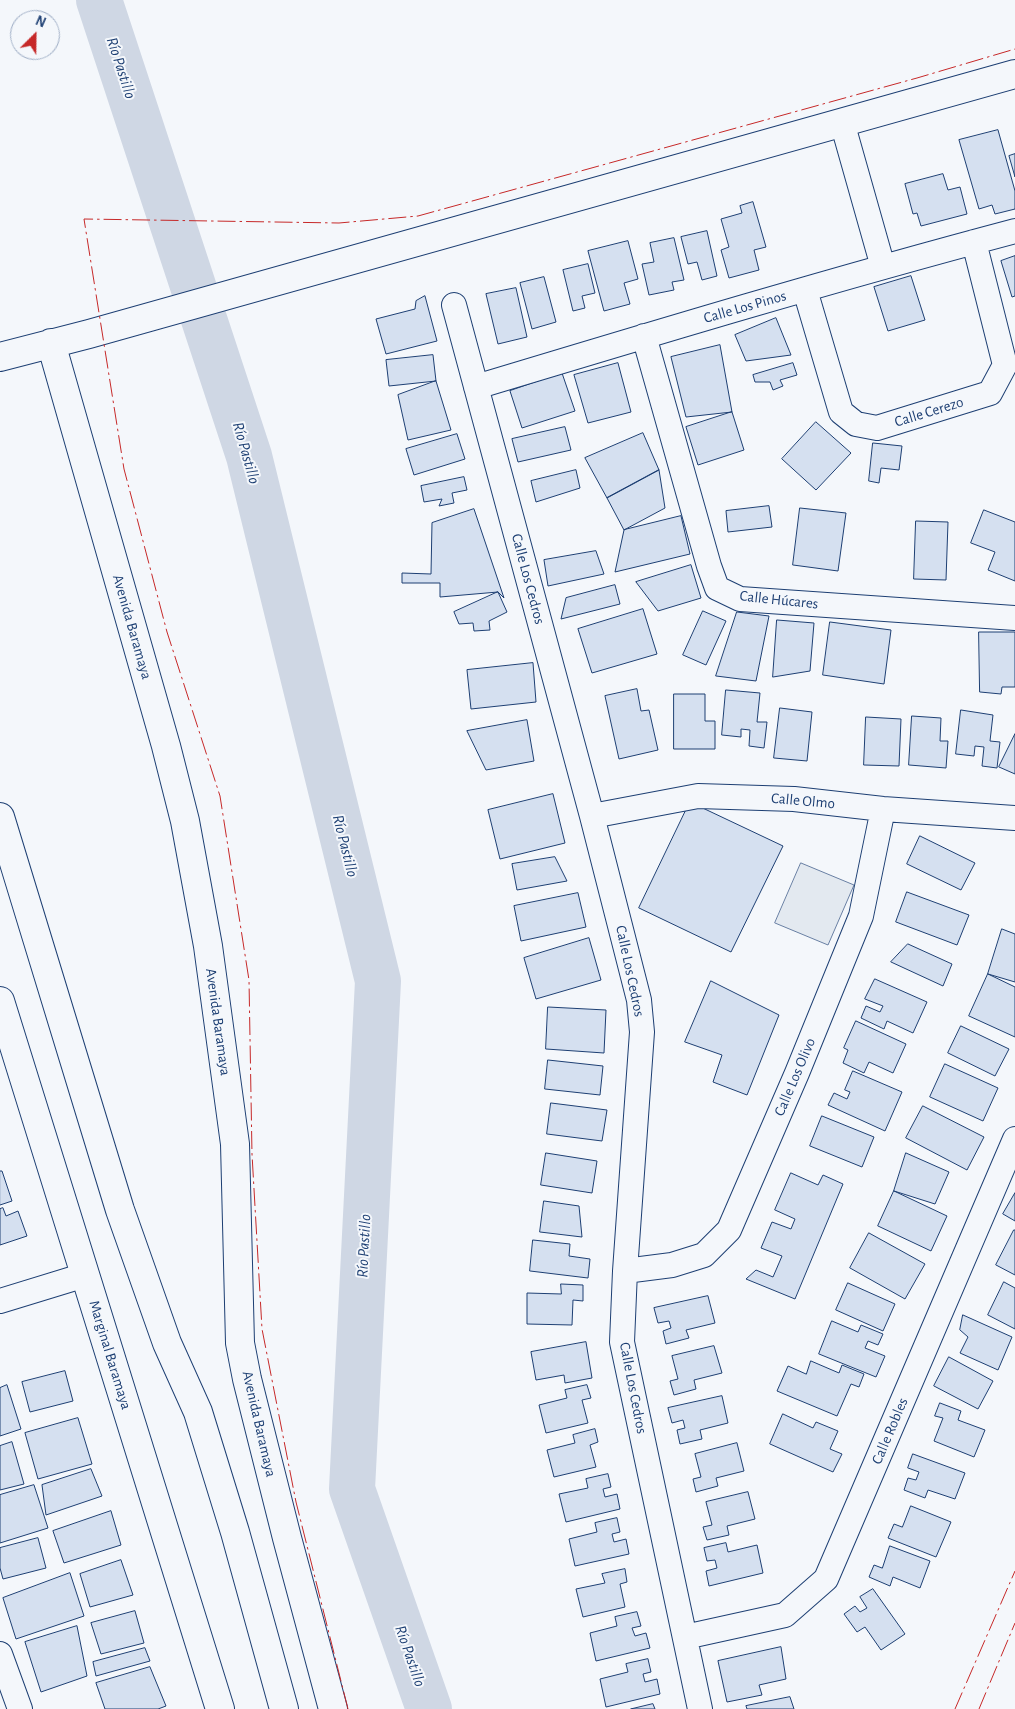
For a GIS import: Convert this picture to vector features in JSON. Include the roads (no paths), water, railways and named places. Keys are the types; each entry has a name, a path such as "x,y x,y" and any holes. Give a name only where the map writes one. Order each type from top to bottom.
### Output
{"main road":[{"path":"0,357 89,334 1015,74"},
{"name":"Avenida Baramaya","path":"51,343 166,746 185,821 208,946 235,1144 240,1343 286,1538 333,1709"},
{"path":"0,817 120,1210 167,1342 198,1412 235,1532 284,1709"},
{"name":"Marginal Baramaya","path":"0,1001 220,1709"}],"street":[{"path":"842,122 883,267"},
{"name":"Calle Los Pinos","path":"476,387 883,267 1015,232"},
{"name":"Calle Cerezo","path":"804,290 841,412 856,424 876,428 990,392 1005,365 974,242"},
{"name":"Calle Los Cedros","path":"454,305 592,816 639,1000 642,1032 625,1272 622,1342 700,1709"},
{"name":"Calle Húcares","path":"644,336 709,566 717,588 740,599 1015,618"},
{"name":"Calle Olmo","path":"592,816 698,796 794,800 882,809 1015,818"},
{"name":"Calle Los Olivo","path":"625,1272 672,1265 704,1255 728,1230 797,1072 861,916 882,809"},
{"name":"Calle Robles","path":"685,1637 784,1615 826,1579 1015,1139"},
{"path":"0,1301 85,1275"},
{"path":"0,1654 20,1709"}],"waterway":[{"name":"Río Pastillo","path":"99,0 249,456 378,981 352,1489 429,1709"}]}
